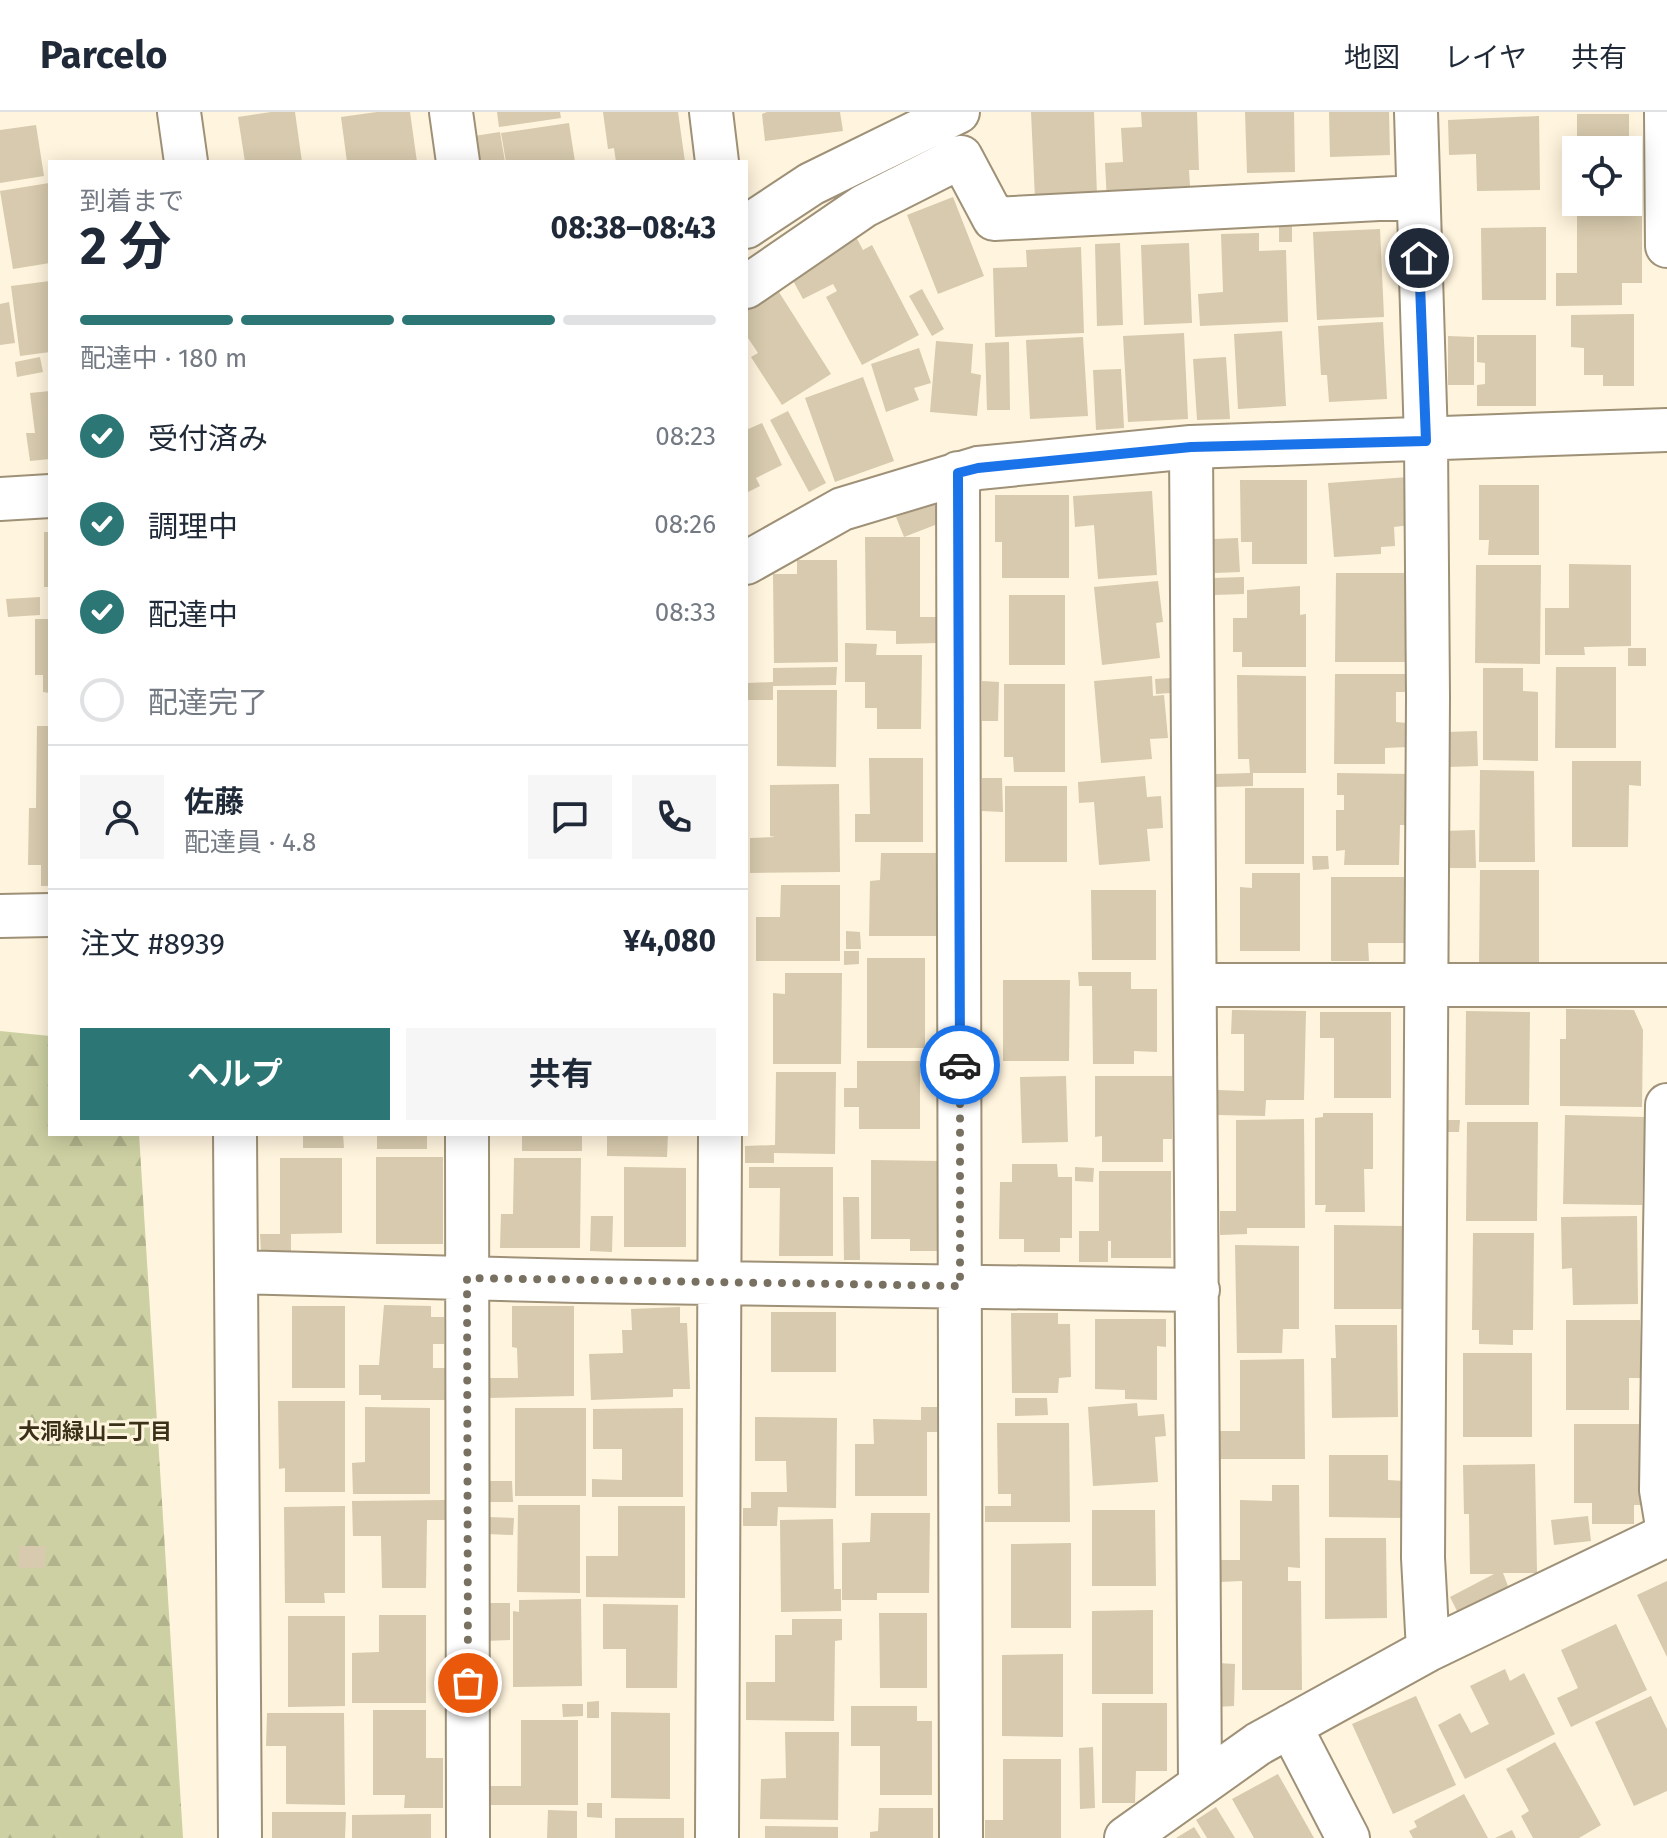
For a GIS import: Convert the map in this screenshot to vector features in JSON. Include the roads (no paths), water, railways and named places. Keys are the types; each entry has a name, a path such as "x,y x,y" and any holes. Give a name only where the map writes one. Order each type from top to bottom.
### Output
{"street":[{"path":"179,112 186,160"},
{"path":"451,112 458,160"},
{"path":"711,112 717,160"},
{"path":"748,226 811,184 958,112"},
{"path":"1416,112 1426,441 1428,985 1423,1558 1428,1650"},
{"path":"1666,112 1667,246"},
{"path":"748,286 864,206 961,157 994,219 1417,197"},
{"path":"748,562 842,509 978,468 1191,447 1667,430"},
{"path":"1191,447 1200,1783"},
{"path":"958,473 961,1838"},
{"path":"0,499 48,496"},
{"path":"0,916 48,915"},
{"path":"1196,985 1667,985"},
{"path":"1667,1105 1661,1490 1667,1526"},
{"path":"235,1136 240,1838"},
{"path":"467,1136 468,1838"},
{"path":"717,1838 720,1136"},
{"path":"238,1272 1198,1290"},
{"path":"1126,1838 1200,1783 1290,1726 1428,1650 1667,1535"},
{"path":"1290,1726 1348,1838"}],"district":[{"name":"大洞緑山二丁目","path":"95,1431"}]}
